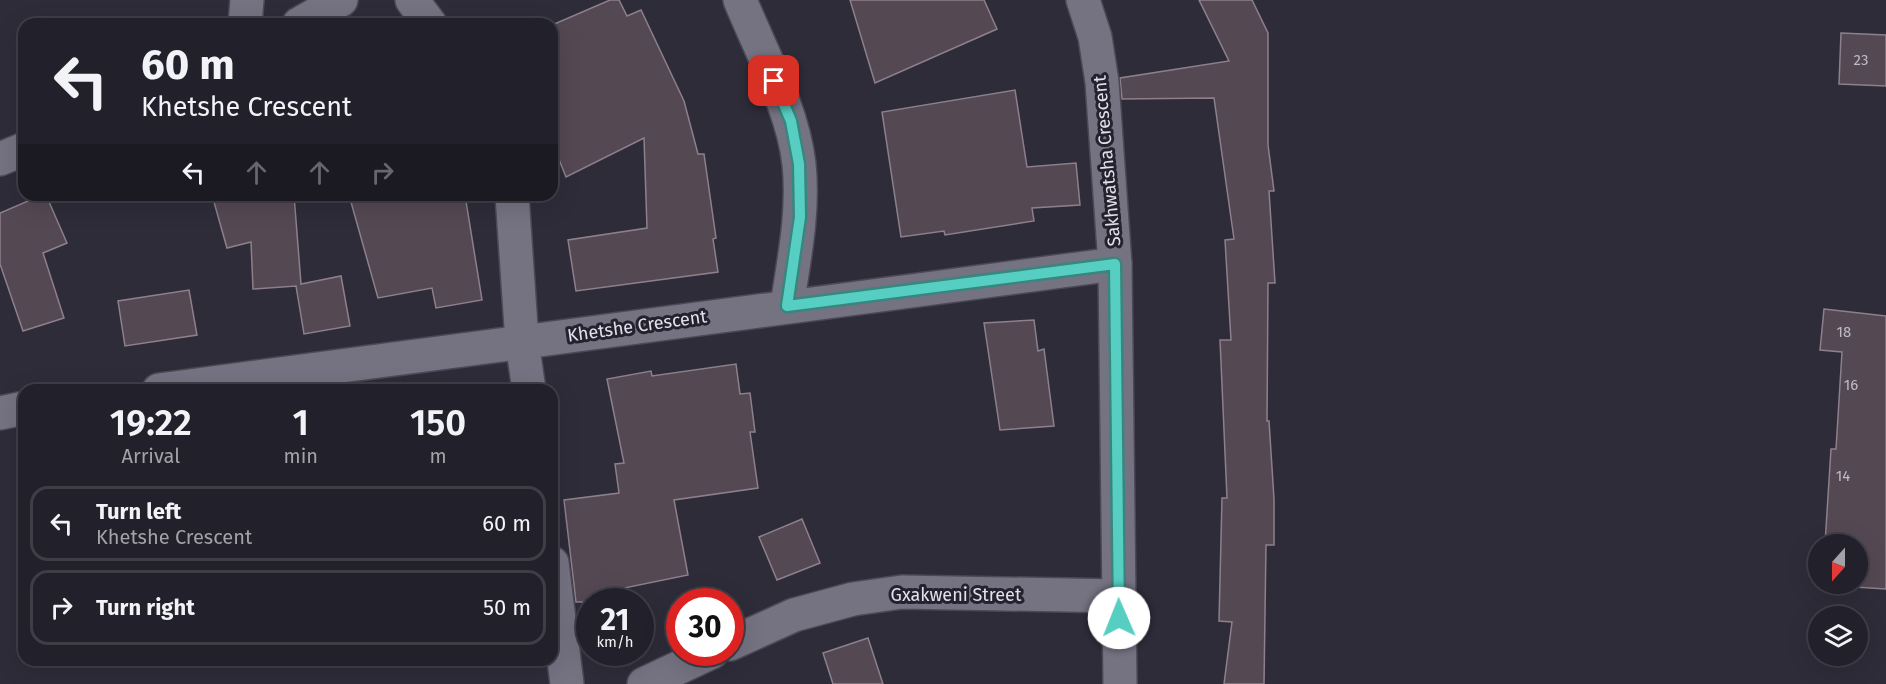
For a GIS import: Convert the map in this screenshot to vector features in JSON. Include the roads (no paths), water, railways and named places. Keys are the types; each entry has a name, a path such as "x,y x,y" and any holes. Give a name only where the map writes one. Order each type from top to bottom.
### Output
{"street":[{"path":"246,18 247,0"},
{"path":"309,18 341,0"},
{"path":"412,0 426,18"},
{"path":"740,0 791,121 799,164 800,217 787,306"},
{"name":"Sakhwatsha Crescent","path":"1083,0 1095,37 1102,82 1115,264 1120,684"},
{"path":"0,159 18,152"},
{"path":"512,201 522,342 528,384"},
{"name":"Khetshe Crescent","path":"204,384 1115,264"},
{"path":"0,413 18,409"},
{"name":"Gxakweni Street","path":"744,638 794,615 853,599 902,592 1118,596"},
{"path":"558,611 567,684"},
{"path":"644,684 682,666"}]}
